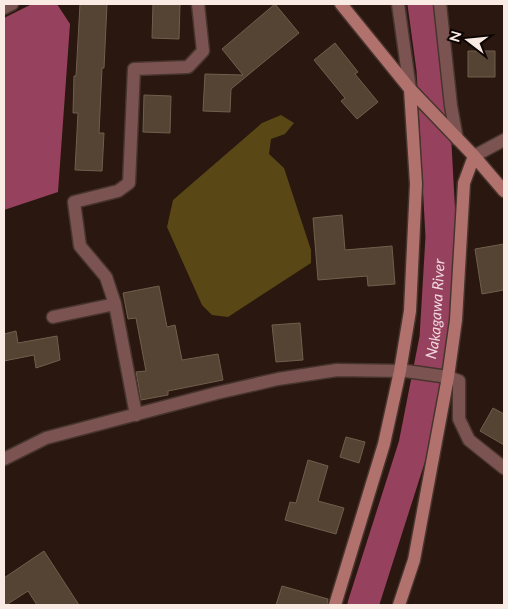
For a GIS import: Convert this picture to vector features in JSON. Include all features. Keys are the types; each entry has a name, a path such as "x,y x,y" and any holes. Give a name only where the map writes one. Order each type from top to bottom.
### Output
{"street":[{"path":"4,8 12,4"},
{"path":"136,415 115,304 106,277 80,246 74,202 118,191 129,183 134,70 188,66 203,51 198,4"},
{"path":"341,4 410,89 474,156 504,191"},
{"path":"335,605 384,444 403,371 410,311 416,184 410,89 398,4"},
{"path":"440,4 451,106 457,139"},
{"path":"400,605 414,560 443,377 456,320 464,183 474,156 504,140"},
{"path":"53,317 115,304"},
{"path":"4,459 46,438 278,379 337,370 403,371 443,377 459,382 459,419 469,440 504,468"}],"shaded area":[{"path":"32,4 57,4 70,24 58,192 4,210 4,18"},
{"path":"281,115 294,123 285,134 271,139 269,154 284,168 311,250 311,263 228,317 212,315 202,305 167,227 173,200 262,123"}],"building":[{"path":"80,4 107,4 99,133 104,133 102,171 75,170 78,113 73,113 74,76 76,76"},
{"path":"153,4 180,4 179,39 152,38"},
{"path":"275,4 299,33 231,89 230,112 203,111 205,74 243,75 222,49"},
{"path":"335,43 358,72 355,74 378,102 357,119 341,101 345,98 314,60"},
{"path":"468,51 495,51 495,77 468,77"},
{"path":"144,95 171,96 170,133 143,132"},
{"path":"342,215 345,250 392,246 395,284 368,286 367,276 318,280 313,218"},
{"path":"504,244 504,290 482,294 475,249"},
{"path":"159,286 167,327 175,325 182,360 218,354 223,380 168,391 168,395 141,400 136,372 146,371 136,318 128,319 123,293"},
{"path":"300,323 303,360 276,362 272,325"},
{"path":"16,331 18,343 57,336 60,360 36,368 34,355 4,361 4,334"},
{"path":"493,408 504,414 504,445 480,431"},
{"path":"346,437 365,442 359,463 340,457"},
{"path":"308,460 328,466 318,501 344,508 336,534 285,520 290,502 296,503"},
{"path":"44,551 79,605 37,605 28,591 4,605 4,578"},
{"path":"282,586 328,599 327,605 276,605"}],"waterway":[{"name":"Nakagawa River","path":"363,605 414,445 435,338 441,237 432,70 423,4"}]}
